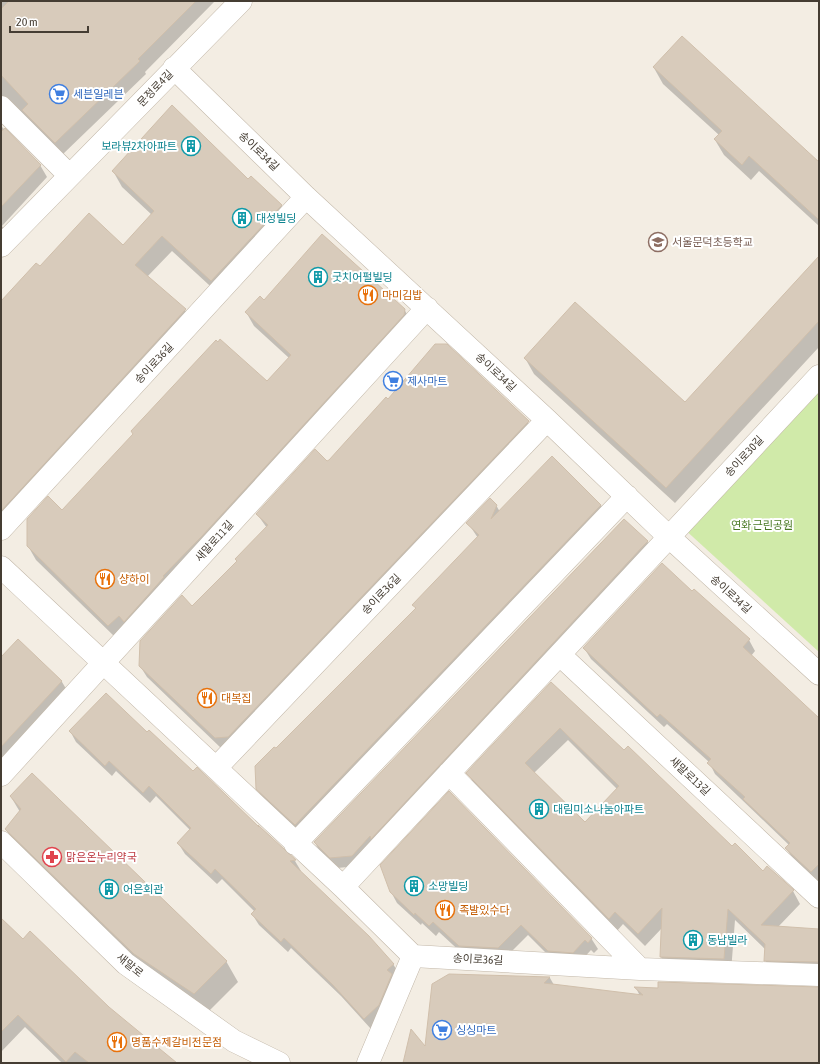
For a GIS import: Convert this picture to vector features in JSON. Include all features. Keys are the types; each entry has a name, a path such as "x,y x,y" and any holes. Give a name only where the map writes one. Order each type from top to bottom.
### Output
{"street":[{"name":"문정로4길","path":"1,246 241,1"},
{"name":"송이로34길","path":"174,68 306,197 547,420 668,536 819,674"},
{"path":"1,107 69,175"},
{"name":"송이로36길","path":"1,529 306,197"},
{"name":"새말로11길","path":"1,775 427,308"},
{"name":"송이로30길","path":"668,536 819,376"},
{"name":"송이로36길","path":"216,768 547,420"},
{"path":"295,844 627,496"},
{"path":"343,887 560,655 668,536"},
{"path":"1,567 295,844 343,887 413,956 368,1063"},
{"name":"새말로13길","path":"560,655 819,897"},
{"path":"449,773 640,969"},
{"name":"새말로","path":"1,842 126,964 234,1041 279,1063"},
{"name":"송이로36길","path":"413,956 640,969 819,975"}],"green space":[{"name":"연화 근린공원","path":"819,384 819,652 682,527"}],"building":[{"path":"9,1 196,1 138,59 140,61 55,143 22,110 28,104 1,75 1,9"},
{"path":"682,36 819,162 819,220 749,156 742,165 714,139 722,131 653,67"},
{"path":"172,105 248,179 251,176 282,205 211,281 162,236 135,265 186,309 1,511 1,301 36,263 40,266 89,213 123,245 154,211 112,171"},
{"path":"5,128 41,165 1,207 1,132"},
{"path":"322,234 405,309 404,315 202,536 163,576 164,577 124,622 119,616 108,626 27,546 27,519 48,496 62,510 133,434 131,431 216,340 218,342 220,339 267,381 291,355 245,312 260,296 264,300"},
{"path":"819,256 819,321 666,488 524,358 575,302 685,402"},
{"path":"435,344 447,344 529,421 228,737 215,738 139,666 140,641 182,595 192,606 237,561 235,559 268,525 256,514 315,449 327,461 329,460 386,397 388,399"},
{"path":"552,456 601,505 295,825 256,789 255,766 274,747 276,748 416,608 412,605 479,535 466,523 490,498 497,505 491,519"},
{"path":"624,519 648,541 371,839 370,836 352,856 330,858 314,842"},
{"path":"662,563 692,591 694,589 750,639 743,647 819,718 819,864 811,872 785,848 790,843 743,799 745,797 707,763 711,759 660,714 657,717 583,648"},
{"path":"18,639 62,681 1,747 1,657"},
{"path":"551,682 624,750 628,746 732,846 735,843 763,871 767,866 794,890 761,925 819,929 819,962 764,961 765,944 728,909 724,959 660,957 662,908 638,934 615,912 609,919 466,773","holes":["560,728 619,786 585,822 525,763"]},
{"path":"106,693 147,732 149,730 193,771 197,767 259,827 258,825 296,860 290,861 369,936 394,964 387,970 392,974 379,1005 364,1019 333,985 284,938 281,942 251,914 256,909 215,869 211,874 177,843 191,828 149,786 143,793 109,761 105,766 69,731"},
{"name":"어은회관","path":"32,773 227,961 194,994 134,954 5,829 21,809 10,796"},
{"path":"449,791 592,938 588,943 585,940 573,953 548,951 521,925 498,948 459,946 433,922 429,926 415,913 414,915 390,892 380,865"},
{"path":"1,918 23,939 30,931 109,1007 177,1063 89,1063 75,1052 66,1062 18,1015 1,1032"},
{"path":"449,974 550,977 544,983 643,995 634,987 658,988 658,982 819,987 819,1063 403,1063 411,1029 425,1046 432,984"}],"place":[{"name":"세븐일레븐","path":"59,94"},
{"name":"보라뷰2차아파트","path":"191,146"},
{"name":"대성빌딩","path":"242,218"},
{"name":"서울문덕초등학교","path":"658,242"},
{"name":"굿치어펄빌딩","path":"318,277"},
{"name":"마미김밥","path":"368,295"},
{"name":"제사마트","path":"393,381"},
{"name":"샹하이","path":"105,579"},
{"name":"대복집","path":"207,698"},
{"name":"대림미소나눔아파트","path":"539,809"},
{"name":"맑은온누리약국","path":"52,857"},
{"name":"소망빌딩","path":"414,886"},
{"name":"어은회관","path":"109,889"},
{"name":"족발있수다","path":"445,910"},
{"name":"동남빌라","path":"693,940"},
{"name":"싱싱마트","path":"442,1030"},
{"name":"명품수제갈비전문점","path":"117,1042"}]}
